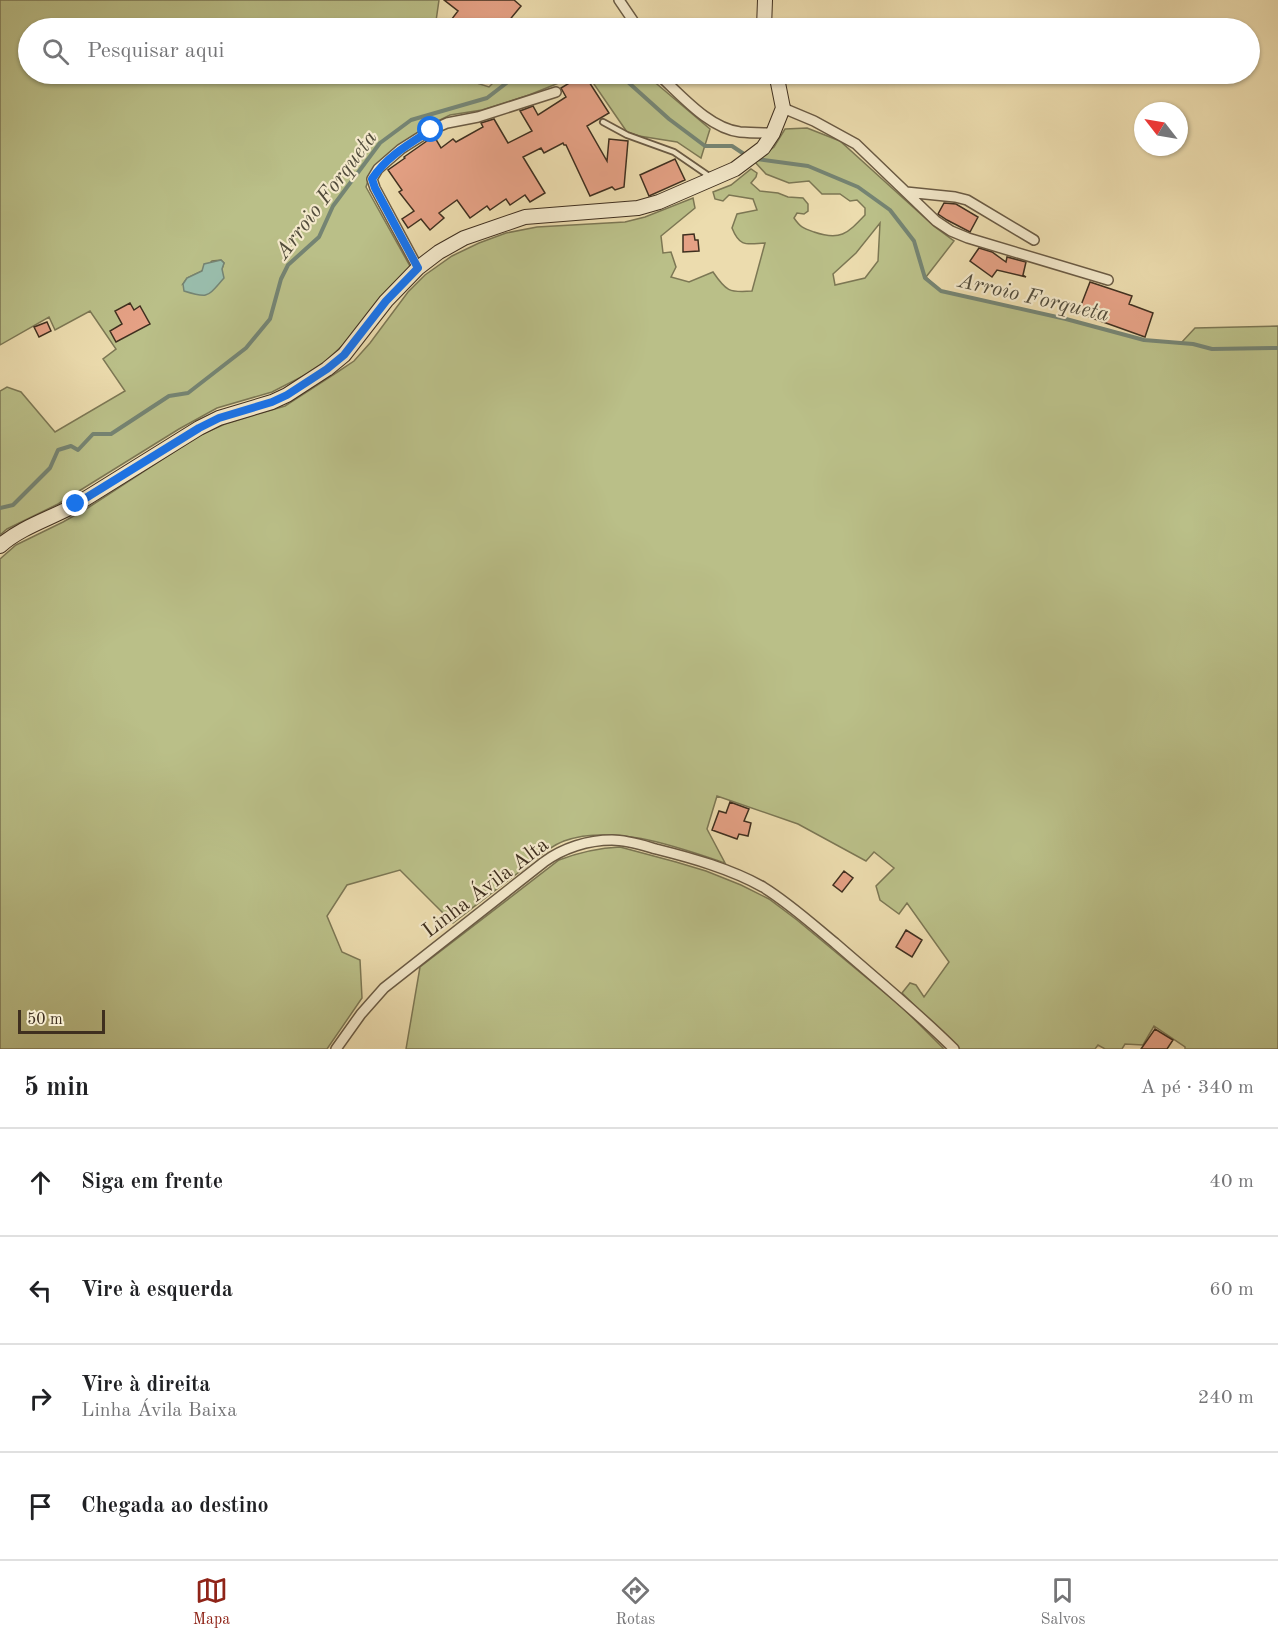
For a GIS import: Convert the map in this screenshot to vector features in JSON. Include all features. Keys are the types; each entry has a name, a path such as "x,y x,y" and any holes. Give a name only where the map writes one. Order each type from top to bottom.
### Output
{"street":[{"path":"619,0 631,18"},
{"path":"764,18 765,0"},
{"path":"669,84 719,126 739,132 773,133"},
{"path":"0,546 18,533 61,513 199,428 219,418 272,402 308,383 344,355 386,301 418,268 439,252 464,238 525,217 638,208 714,180 735,169 763,148 773,133 783,108 778,84"},
{"path":"418,268 375,188 372,179 378,169 401,149 447,123 478,117 556,92"},
{"path":"783,108 814,121 856,144 936,221 951,231 1108,280"},
{"path":"906,192 968,200 1034,240"},
{"name":"Linha Ávila Alta","path":"336,1049 360,1014 384,988 555,853 570,847 610,840 625,841 681,855 763,887 909,1005 954,1049"}],"lane":[{"path":"603,122 627,135 674,152 714,180"}],"green space":[{"path":"0,0 439,0 436,18 18,18 18,84 480,84 489,87 492,84 556,84 482,110 450,115 428,126 400,145 370,175 366,187 411,268 391,286 343,345 317,369 272,392 217,408 58,504 7,529 0,535 0,391 7,387 21,392 55,432 125,391 103,359 116,349 90,311 55,330 49,317 0,345","holes":["221,260 224,263 222,269 183,284 187,278 202,271 212,261"]},
{"path":"594,84 657,84 710,129 701,158 677,142 627,132"},
{"path":"807,128 840,141 935,227 954,241 926,277 941,291 1066,319 1144,340 1181,343 1195,328 1278,326 1278,1049 1185,1049 1154,1026 1143,1045 1125,1044 1122,1049 1105,1049 1098,1045 1095,1049 959,1049 902,993 910,983 916,985 924,997 949,962 907,903 899,914 880,900 876,886 894,868 874,852 866,861 798,824 717,796 707,829 725,863 645,839 624,836 583,836 564,841 547,850 453,923 400,870 347,885 327,916 342,952 360,960 362,998 327,1049 0,1049 0,559 16,545 86,509 198,436 225,424 285,406 354,361 408,292 425,275 452,256 506,233 537,227 625,222 645,217 693,198 695,208 661,236 663,253 671,252 676,267 671,277 689,282 713,272 725,287 733,291 752,291 765,243 741,242 732,228 737,214 757,210 753,199 729,195 723,201 715,199 713,192 731,185 751,169 757,173 751,183 760,191 803,198 808,204 808,211 804,214 797,213 794,218 807,229 823,235 837,236 848,231 865,215 865,208 857,200 850,201 840,194 822,194 809,181 789,183 766,174 755,162 774,147 785,129","holes":["880,223 878,261 865,278 835,285 833,274 856,253"]},
{"path":"620,847 706,871 769,899 903,1008 944,1049 406,1049 420,967 559,860 589,851"}],"shaded area":[{"path":"221,260 224,263 222,269 224,278 210,293 198,295 184,291 183,284 187,278 202,271 204,264"}],"building":[{"path":"444,0 514,0 521,6 511,18 453,18 458,11"},
{"path":"568,84 590,84 609,113 587,126 607,161 609,139 628,141 624,187 615,190 612,187 590,196 563,143 544,153 541,148 523,157 545,193 530,202 525,195 510,205 506,199 490,210 487,206 470,218 457,200 439,213 444,218 430,230 421,219 408,228 402,219 414,211 399,192 402,190 388,170 434,136 441,148 453,139 456,142 483,127 481,123 494,119 508,143 532,131 520,111 533,106 538,115 566,97 561,88"},
{"path":"675,159 685,180 649,196 640,175"},
{"path":"944,203 956,204 978,217 970,232 938,214"},
{"path":"694,234 695,240 698,240 699,251 683,252 683,235"},
{"path":"979,248 992,252 1006,262 1007,257 1026,262 1023,275 1026,277 997,270 992,277 970,261"},
{"path":"1090,282 1132,296 1129,304 1153,313 1145,337 1078,313"},
{"path":"130,303 134,310 140,306 150,324 116,342 110,331 122,324 115,311"},
{"path":"47,322 51,331 39,337 34,327"},
{"path":"730,802 749,809 744,821 751,823 748,836 739,834 737,839 712,830 719,811 726,813"},
{"path":"844,871 853,878 842,892 833,885"},
{"path":"906,930 922,940 912,957 896,947"},
{"path":"1155,1029 1173,1040 1167,1049 1141,1049"}],"waterway":[{"name":"Arroio Forqueta","path":"0,508 13,505 50,468 58,450 71,446 78,450 93,434 111,434 169,396 188,393 246,348 270,319 281,279 288,265 319,237 333,206 380,143 411,120 487,98 505,84"},
{"name":"Arroio Forqueta","path":"630,84 669,119 705,146 732,146 747,156"},
{"name":"Arroio Forqueta","path":"757,159 808,166 858,187 890,210 914,241 925,278 941,291 1066,319 1144,340 1193,344 1212,349 1278,348"}],"route":[{"path":"76,504 199,428 219,418 272,402 287,395 308,383 344,355 386,301 418,268 372,179 378,169 401,149 431,130"}]}
